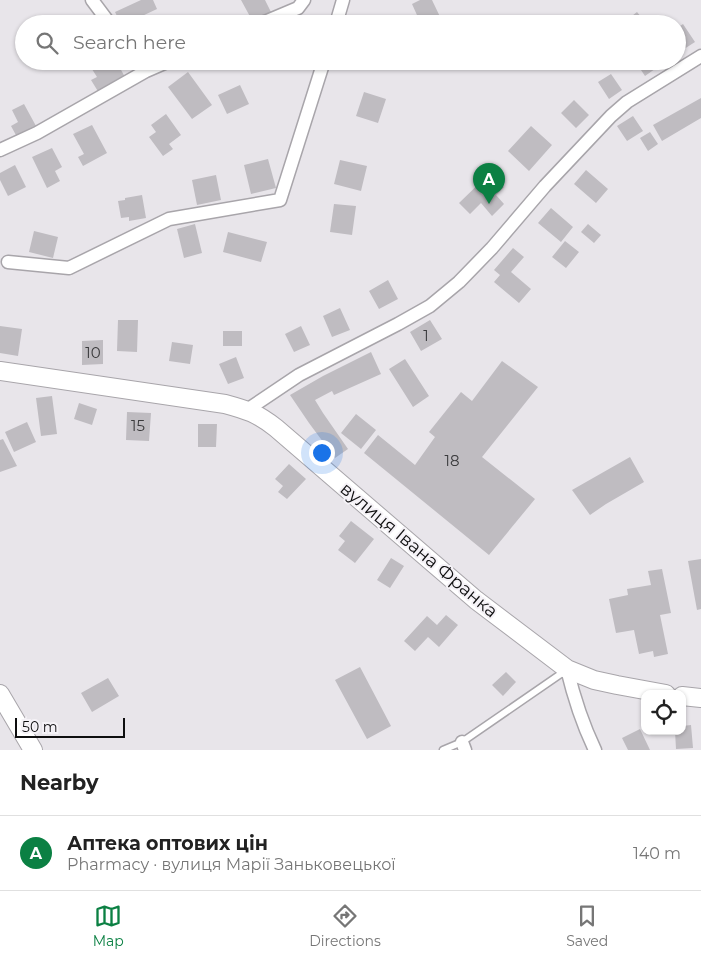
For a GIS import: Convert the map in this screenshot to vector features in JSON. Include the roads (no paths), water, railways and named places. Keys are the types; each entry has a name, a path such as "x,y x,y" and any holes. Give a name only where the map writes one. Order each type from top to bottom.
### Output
{"main road":[{"name":"вулиця Івана Франка","path":"0,371 224,404 247,410 263,418 276,428 476,600 567,669 594,680 644,690"},
{"path":"0,694 33,750"},
{"path":"686,696 701,698"}],"street":[{"path":"92,0 103,15"},
{"path":"281,15 298,8 304,0"},
{"path":"339,15 343,0"},
{"path":"686,65 701,56"},
{"path":"0,150 37,133 136,70"},
{"path":"8,262 69,268 169,219 280,200 321,70"},
{"path":"247,410 299,375 430,306 459,282 492,248 545,186 617,111 627,102 678,70"},
{"path":"567,669 584,728 595,750"}],"lane":[{"path":"443,750 463,746 567,669"}],"place":[{"name":"Аптека оптових цін","path":"489,204"}]}
